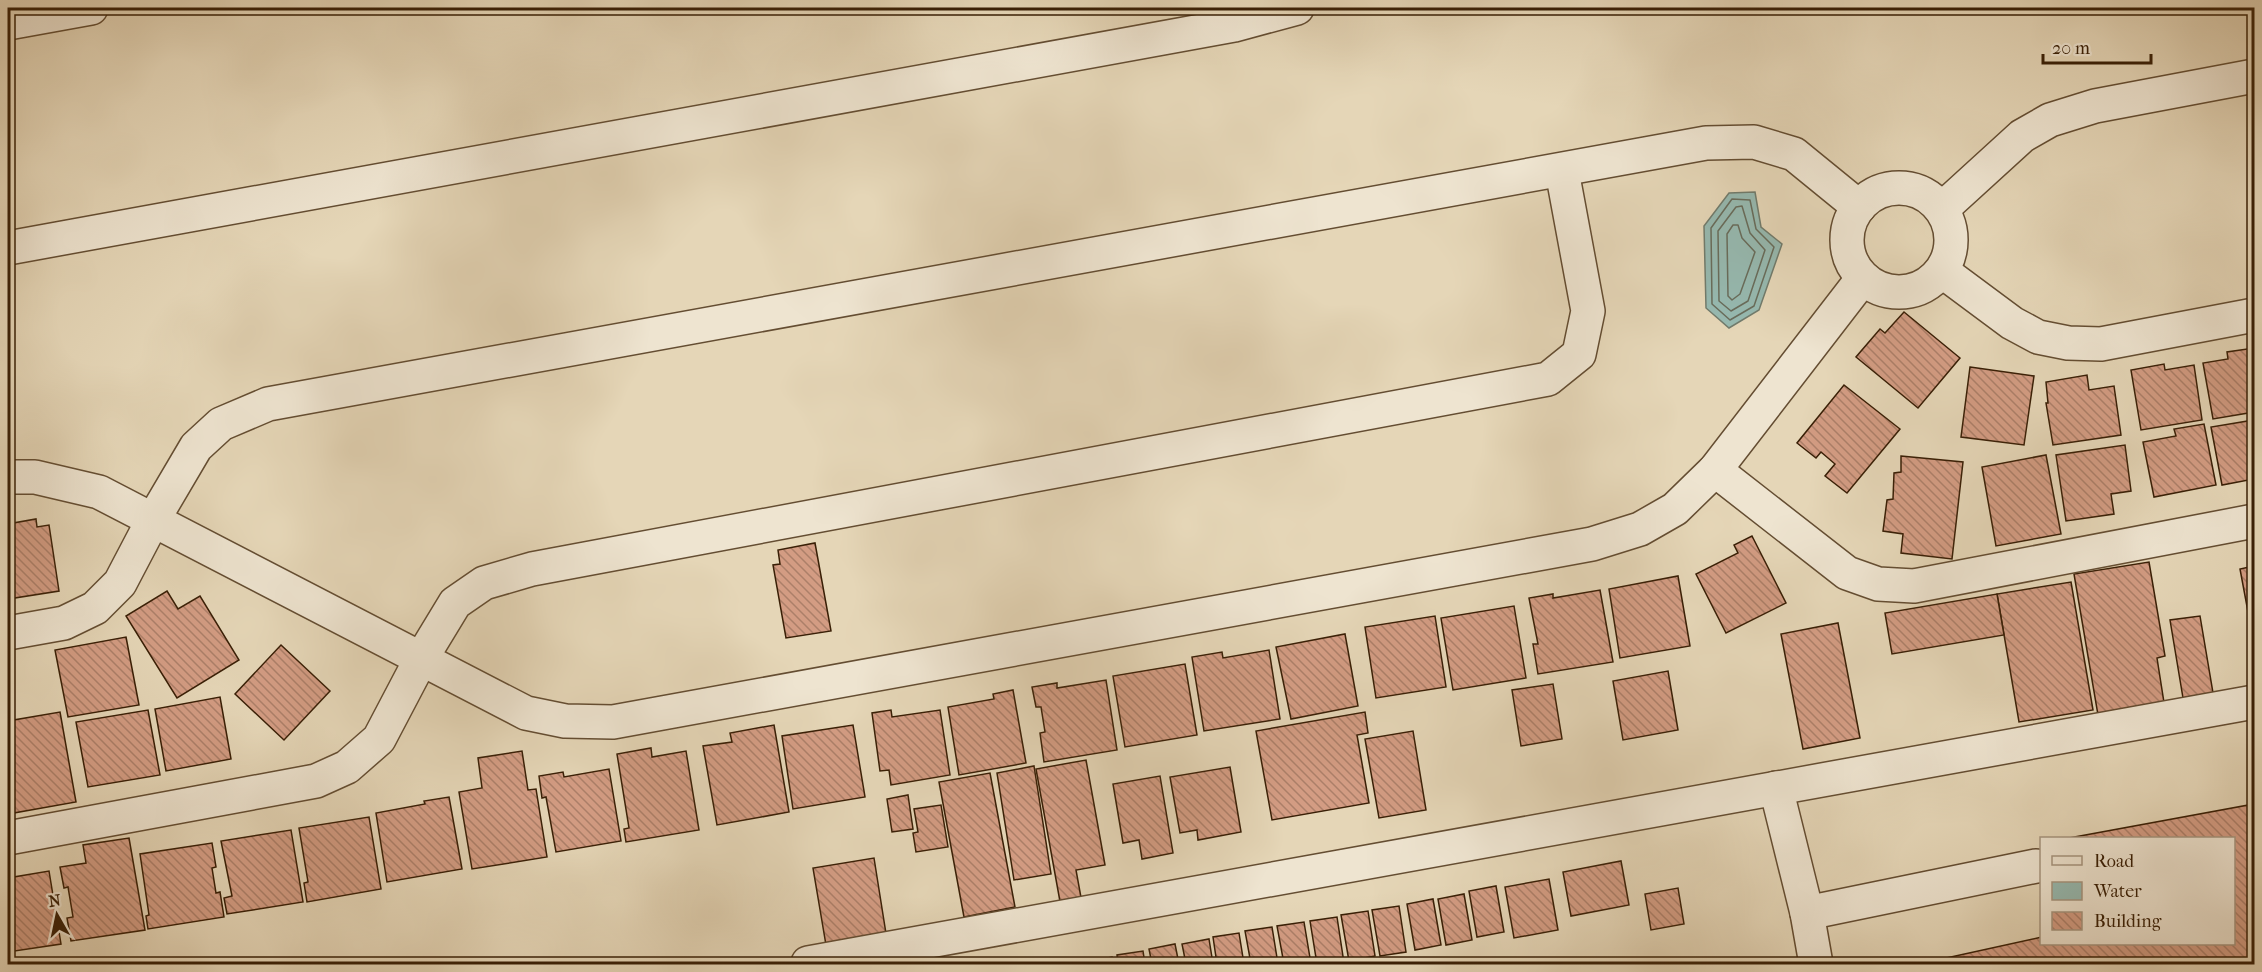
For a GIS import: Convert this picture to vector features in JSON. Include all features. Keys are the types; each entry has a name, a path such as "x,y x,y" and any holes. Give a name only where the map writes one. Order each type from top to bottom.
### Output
{"street":[{"path":"8,23 90,8"},
{"path":"8,248 1222,28 1297,8"},
{"path":"1942,209 2022,136 2050,120 2095,106 2254,76"},
{"path":"8,633 64,623 95,608 120,584 153,520 196,447 221,424 268,404 1562,171 1706,143 1754,142 1794,154 1859,207"},
{"path":"8,838 316,781 346,767 380,739 420,659 455,603 484,583 532,568 1548,379 1579,354 1588,312 1562,171"},
{"path":"1900,188 1922,193 1942,209 1952,235 1950,254 1942,271 1929,284 1909,292 1891,292 1878,288 1863,278 1856,271 1849,254 1847,239 1850,222 1859,207 1882,191 1900,188"},
{"path":"1942,271 2012,323 2038,337 2068,343 2101,344 2254,315"},
{"path":"8,477 35,477 99,492 526,713 565,721 613,722 1592,544 1640,529 1675,509 1715,470 1863,278"},
{"path":"1715,470 1847,573 1878,584 1914,586 2254,520"},
{"path":"808,963 2254,702"},
{"path":"1776,788 1807,913 1816,964"},
{"path":"1807,913 2036,866"}],"water":[{"path":"1755,192 1761,227 1782,244 1759,310 1729,328 1706,308 1704,226 1729,193"}],"building":[{"path":"1904,312 1960,358 1918,408 1856,357 1880,329 1885,333"},
{"path":"2254,348 2254,412 2213,419 2203,363 2228,359 2227,352"},
{"path":"2164,364 2165,370 2194,365 2202,420 2141,430 2131,370"},
{"path":"1970,367 2034,376 2024,445 1961,437"},
{"path":"2087,375 2089,390 2114,386 2121,435 2053,445 2046,403 2048,403 2046,382"},
{"path":"1844,385 1900,429 1847,493 1825,476 1835,464 1821,452 1816,458 1797,443"},
{"path":"2254,420 2254,479 2222,485 2211,427"},
{"path":"2204,424 2216,485 2154,497 2143,442 2176,436 2174,429"},
{"path":"2125,445 2131,491 2111,494 2114,514 2066,521 2056,455"},
{"path":"2046,455 2061,534 1996,546 1982,467"},
{"path":"1901,456 1963,462 1952,559 1901,553 1903,534 1883,531 1887,500 1893,499 1894,473 1901,472"},
{"path":"36,519 37,527 49,525 59,591 8,599 8,524"},
{"path":"1752,536 1786,603 1726,633 1696,574 1738,553 1734,545"},
{"path":"815,543 831,631 786,638 773,565 780,564 778,550"},
{"path":"2149,562 2165,656 2157,658 2165,709 2099,721 2074,574"},
{"path":"2254,566 2254,627 2251,628 2240,569"},
{"path":"1678,576 1690,646 1620,658 1609,589"},
{"path":"2071,582 2093,710 2019,722 1997,594"},
{"path":"1600,590 1613,662 1538,674 1533,644 1538,644 1529,598 1553,594 1553,598"},
{"path":"167,591 178,609 200,596 239,660 177,698 126,616"},
{"path":"1997,594 2004,635 1892,654 1885,613"},
{"path":"1514,606 1526,678 1453,690 1441,618"},
{"path":"1435,616 1446,687 1376,698 1365,627"},
{"path":"2200,616 2213,693 2183,698 2170,620"},
{"path":"1838,623 1860,738 1803,749 1781,634"},
{"path":"1345,634 1358,706 1291,719 1276,647"},
{"path":"126,637 139,705 68,717 55,650"},
{"path":"281,645 330,691 284,740 235,694"},
{"path":"1269,650 1280,719 1204,731 1192,657 1222,652 1223,658"},
{"path":"1185,664 1197,735 1125,747 1113,676"},
{"path":"1668,671 1678,730 1623,740 1613,681"},
{"path":"1106,680 1117,750 1044,762 1040,733 1045,732 1041,707 1036,707 1032,687 1057,683 1057,688"},
{"path":"1553,684 1562,739 1521,746 1512,690"},
{"path":"1013,690 1026,763 959,775 948,707 994,699 993,694"},
{"path":"220,697 231,759 166,771 155,709"},
{"path":"148,710 160,775 88,787 76,722"},
{"path":"891,710 892,717 940,710 950,775 891,785 889,770 880,771 872,713"},
{"path":"60,712 76,802 8,814 8,721"},
{"path":"1365,712 1368,733 1357,735 1369,803 1272,820 1256,731"},
{"path":"774,725 789,812 717,825 703,746 732,742 730,733"},
{"path":"853,725 865,797 793,809 782,736"},
{"path":"1413,731 1426,810 1379,818 1365,739"},
{"path":"651,748 652,757 686,751 699,830 626,842 624,829 629,828 617,754"},
{"path":"522,751 528,790 536,789 547,857 472,869 459,792 482,788 478,758"},
{"path":"1086,760 1105,865 1076,870 1082,903 1061,907 1036,769"},
{"path":"1034,766 1051,874 1014,880 997,773"},
{"path":"1230,767 1241,832 1198,840 1197,830 1180,833 1170,777"},
{"path":"609,769 621,841 556,852 546,797 542,798 539,776 563,772 564,777"},
{"path":"990,773 1015,907 964,917 939,782"},
{"path":"1160,776 1173,853 1142,859 1139,840 1123,843 1113,784"},
{"path":"908,795 913,829 892,832 887,799"},
{"path":"449,797 462,869 387,882 376,813"},
{"path":"2254,804 2254,962 2242,964 1919,964 2040,937 2040,945 2235,945 2235,837 2074,837"},
{"path":"941,805 948,847 916,852 913,833 918,832 914,809"},
{"path":"369,817 381,889 307,902 304,883 308,882 299,828"},
{"path":"291,830 303,902 227,914 224,898 232,896 221,841"},
{"path":"129,838 145,930 71,941 67,918 73,917 68,887 64,888 60,867 86,863 83,845"},
{"path":"212,843 216,867 212,868 216,893 220,892 224,917 148,929 146,916 149,915 140,854"},
{"path":"874,858 887,940 827,951 813,868"},
{"path":"1621,861 1629,905 1571,916 1563,872"},
{"path":"49,871 61,944 8,952 8,878"},
{"path":"1549,879 1558,930 1514,938 1505,887"},
{"path":"1496,886 1504,932 1477,937 1469,891"},
{"path":"1678,888 1684,924 1651,930 1645,894"},
{"path":"1464,894 1472,940 1446,945 1438,899"},
{"path":"1433,899 1441,945 1415,950 1407,904"},
{"path":"1399,906 1406,952 1380,956 1372,910"},
{"path":"1368,911 1375,956 1349,961 1341,915"},
{"path":"1337,917 1344,963 1317,964 1310,921"},
{"path":"1304,922 1311,964 1284,964 1277,926"},
{"path":"1272,927 1278,964 1251,964 1245,931"},
{"path":"1239,933 1244,964 1217,964 1213,937"},
{"path":"1209,939 1213,964 1186,964 1182,944"},
{"path":"1175,944 1179,964 1152,964 1149,949"},
{"path":"1143,951 1145,964 1118,964 1117,955"},
{"path":"1112,957 1114,964 1086,964 1086,962"}]}
